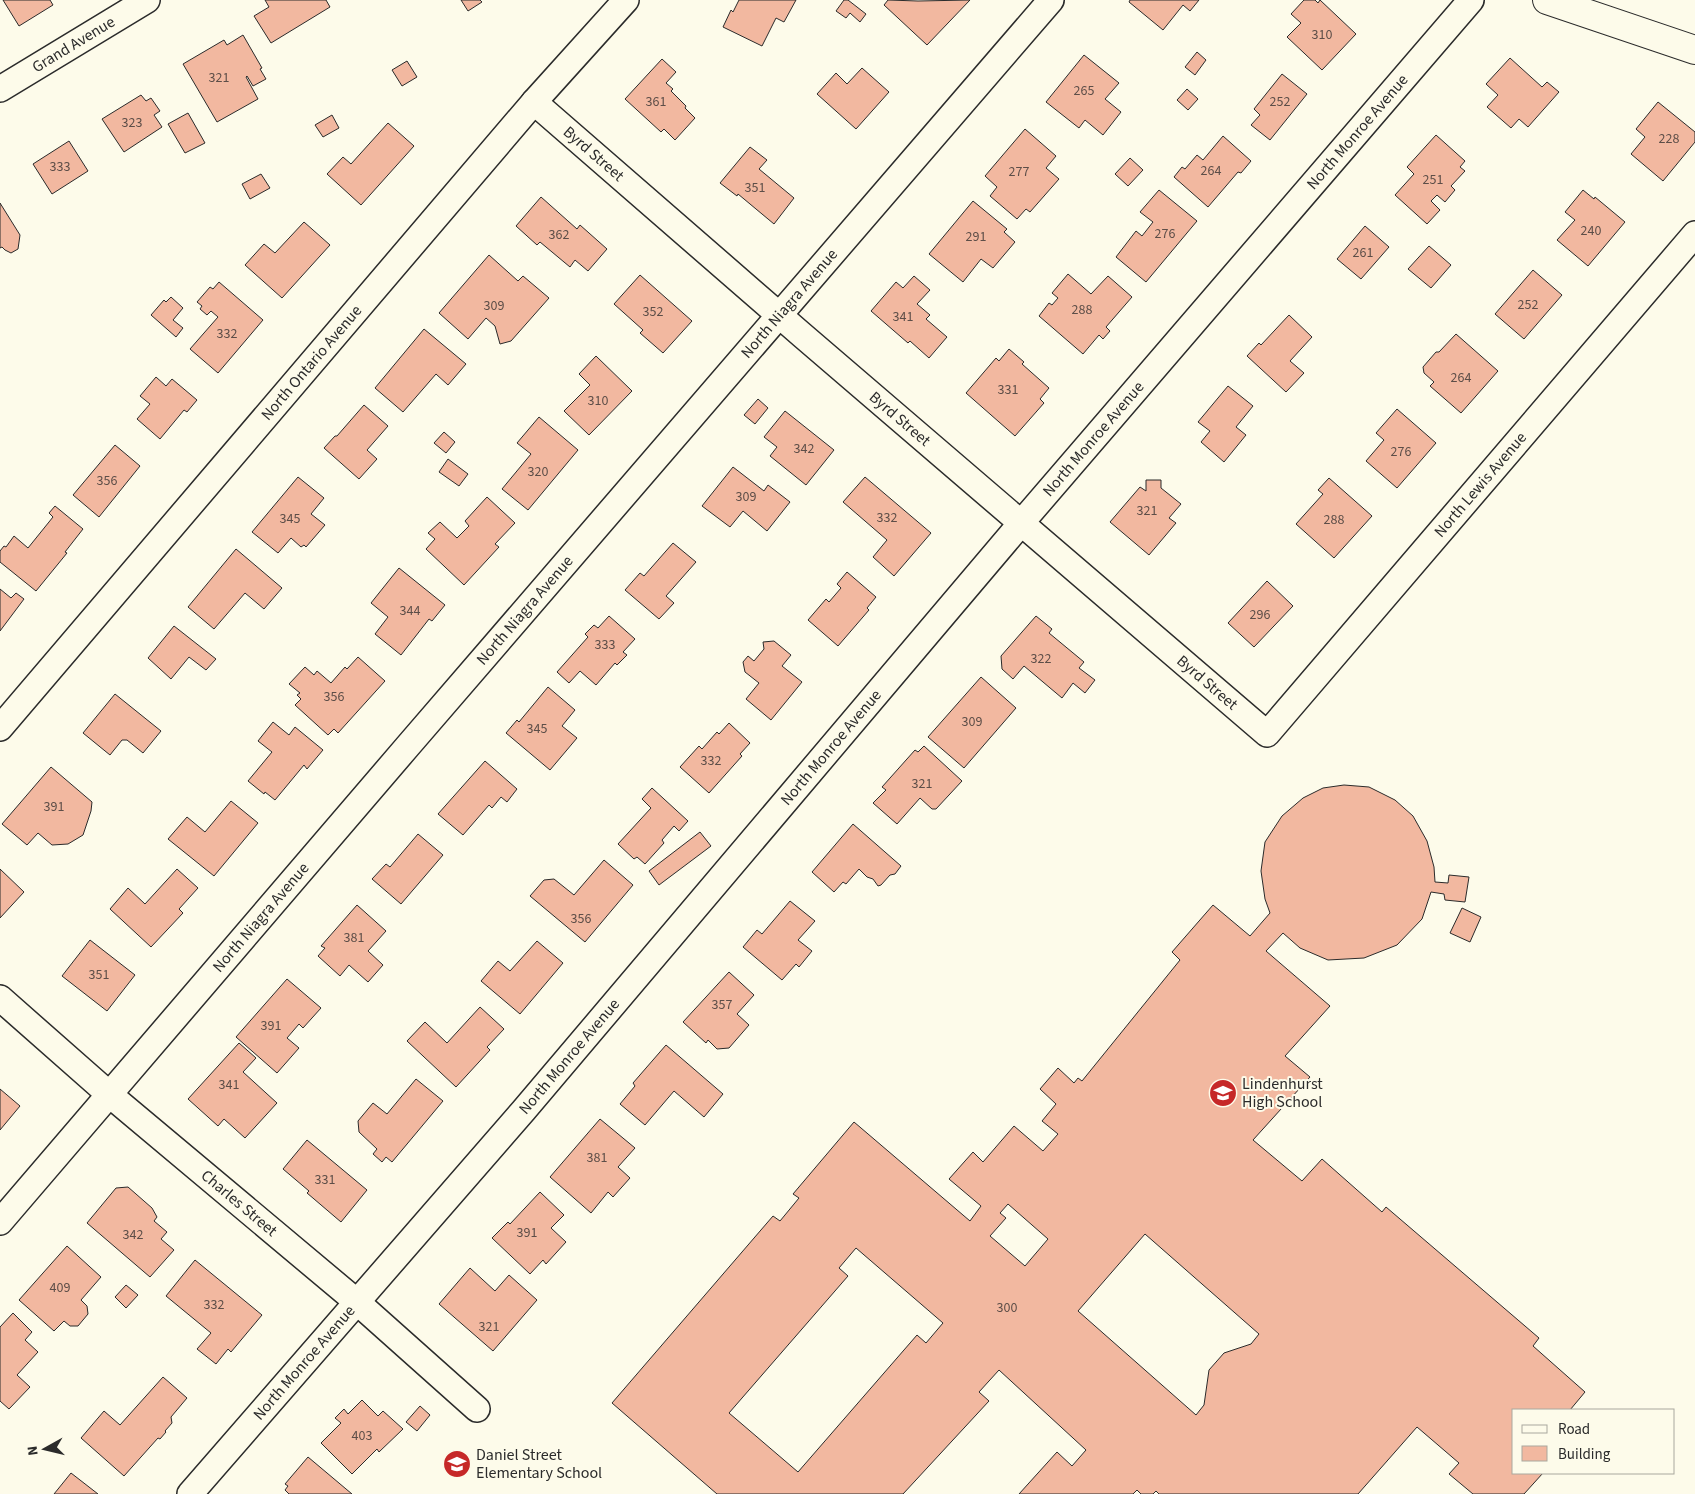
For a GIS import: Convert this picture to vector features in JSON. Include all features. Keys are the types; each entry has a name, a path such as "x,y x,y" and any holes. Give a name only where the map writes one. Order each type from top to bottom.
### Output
{"street":[{"name":"Grand Avenue","path":"0,89 147,0"},
{"name":"North Ontario Avenue","path":"0,728 534,102 626,0"},
{"name":"North Niagra Avenue","path":"0,1222 1051,0"},
{"name":"North Monroe Avenue","path":"190,1494 524,1110 1022,522 1471,0"},
{"path":"1548,0 1695,50"},
{"name":"Byrd Street","path":"534,102 1267,734"},
{"name":"North Lewis Avenue","path":"1267,734 1695,234"},
{"name":"Charles Street","path":"0,998 110,1095 357,1302 478,1409"}],"building":[{"path":"3,0 50,0 53,5 19,26"},
{"path":"265,0 326,0 330,7 271,43 254,16 269,7"},
{"path":"461,0 480,0 482,2 468,11"},
{"path":"739,0 796,0 784,22 776,18 762,46 723,27 731,10 733,12"},
{"path":"844,0 848,0 866,14 860,22 850,13 846,18 836,11"},
{"path":"888,0 970,0 927,45 884,5"},
{"path":"1130,0 1199,0 1190,11 1183,5 1163,30 1129,2"},
{"path":"1304,0 1315,0 1318,3 1320,0 1356,34 1322,70 1287,37 1301,23 1291,14"},
{"path":"243,35 262,68 260,69 266,79 253,86 247,76 258,99 217,122 183,64 224,40 227,45"},
{"path":"1197,52 1206,60 1195,75 1185,67"},
{"path":"1084,55 1119,83 1105,99 1121,112 1103,135 1085,120 1079,128 1046,102"},
{"path":"1510,58 1542,87 1547,82 1559,92 1528,127 1519,119 1511,128 1487,107 1498,95 1486,84"},
{"path":"662,59 676,72 666,83 673,89 671,91 695,118 675,140 664,129 661,132 625,99"},
{"path":"407,61 417,77 402,86 392,70"},
{"path":"862,68 889,92 856,129 817,94 836,73 847,84"},
{"path":"1282,74 1307,94 1270,140 1251,125 1260,115 1254,109"},
{"path":"1187,89 1198,99 1188,110 1177,100"},
{"path":"141,95 146,101 151,98 160,111 154,115 162,127 124,152 102,119"},
{"path":"1658,102 1695,132 1695,142 1663,181 1631,154 1645,137 1636,129"},
{"path":"188,113 205,143 185,153 168,124"},
{"path":"332,115 339,128 323,137 315,125"},
{"path":"388,123 414,146 361,205 327,174 343,157 351,164"},
{"path":"1025,129 1056,156 1046,168 1059,179 1030,212 1026,209 1017,219 990,196 997,187 985,176"},
{"path":"1436,135 1465,161 1460,167 1465,171 1451,186 1455,190 1445,202 1437,195 1431,201 1440,210 1427,224 1395,195 1414,174 1407,167"},
{"path":"1223,136 1251,161 1241,173 1238,172 1208,207 1174,177 1182,167 1185,169 1197,155 1203,160"},
{"path":"69,141 88,171 52,194 33,164"},
{"path":"750,147 767,160 759,169 794,198 774,224 738,194 737,196 720,183"},
{"path":"1130,158 1143,170 1128,186 1115,174"},
{"path":"261,174 270,188 250,199 242,184"},
{"path":"1159,190 1197,221 1146,282 1116,257 1136,231 1142,236 1153,222 1140,212"},
{"path":"1583,190 1594,199 1595,197 1625,222 1588,266 1557,240 1575,220 1565,212"},
{"path":"541,197 577,229 580,225 607,249 588,271 575,260 570,267 540,242 537,245 516,226"},
{"path":"973,201 1007,229 1004,232 1015,242 993,268 981,259 963,282 929,254"},
{"path":"0,203 20,235 18,249 11,253 2,247 0,248"},
{"path":"304,222 330,245 282,298 245,265 264,244 275,253"},
{"path":"1365,226 1389,247 1361,279 1337,259"},
{"path":"1429,246 1451,265 1431,288 1408,269"},
{"path":"489,255 518,281 523,276 549,298 511,341 500,344 495,326 486,318 468,339 439,313"},
{"path":"1533,270 1562,295 1524,339 1495,314"},
{"path":"1068,274 1091,294 1108,276 1132,297 1106,327 1110,331 1103,339 1099,335 1083,354 1039,316 1049,303 1052,305 1058,298 1052,293"},
{"path":"640,275 692,321 663,353 640,333 643,330 614,304"},
{"path":"914,276 930,290 917,304 930,315 926,319 947,337 929,358 910,341 908,343 871,311 896,282 903,288"},
{"path":"219,282 263,320 218,373 190,349 218,317 211,311 207,315 200,309 202,306 197,302 210,287 213,289"},
{"path":"171,297 183,308 173,320 183,328 176,337 151,315 164,300 166,302"},
{"path":"1289,315 1312,337 1290,361 1304,373 1286,392 1247,356 1259,343 1261,345"},
{"path":"424,329 466,364 448,385 436,374 403,412 375,388"},
{"path":"1456,334 1498,371 1461,413 1430,386 1434,382 1424,373 1423,367"},
{"path":"1009,349 1024,362 1022,364 1049,388 1040,399 1044,403 1015,436 966,393 996,358 999,361"},
{"path":"596,356 632,391 589,435 564,411 590,385 579,374"},
{"path":"156,377 166,386 172,379 197,400 187,412 184,410 160,439 137,419 150,404 140,396"},
{"path":"1228,386 1253,406 1236,427 1246,435 1224,462 1201,442 1210,431 1198,422"},
{"path":"758,399 768,408 755,424 744,415"},
{"path":"364,405 388,426 367,450 377,459 359,479 324,448"},
{"path":"1397,409 1436,443 1397,488 1366,461 1384,440 1376,433"},
{"path":"785,411 834,450 806,485 770,456 777,447 764,437"},
{"path":"539,417 578,450 528,510 502,489 531,454 517,443"},
{"path":"444,432 455,442 446,453 434,443"},
{"path":"115,445 140,466 99,517 73,495"},
{"path":"448,459 468,474 459,486 439,472"},
{"path":"733,467 764,491 768,485 790,502 767,531 743,511 730,527 702,506"},
{"path":"298,477 324,498 311,514 325,525 306,547 304,545 301,547 291,538 278,553 252,532"},
{"path":"865,477 931,533 894,576 873,557 887,540 843,502"},
{"path":"1329,478 1372,516 1334,558 1296,524 1323,494 1318,490"},
{"path":"1146,480 1161,480 1161,488 1181,504 1169,518 1176,523 1149,555 1110,522 1140,487 1146,491"},
{"path":"487,497 515,523 495,544 499,547 464,585 426,549 435,539 428,533 440,522 457,538 469,526 465,521"},
{"path":"55,506 83,529 65,552 67,553 36,591 0,562 0,551 4,546 6,547 14,536 28,548 53,517 49,513"},
{"path":"673,543 696,562 666,596 674,603 659,619 625,590 640,573 644,576"},
{"path":"236,549 282,588 264,609 245,593 214,629 188,607"},
{"path":"399,568 445,605 432,621 429,619 401,655 375,634 388,617 371,603"},
{"path":"847,572 876,597 867,608 869,610 838,646 808,620 826,599 829,602 841,588 837,584"},
{"path":"1267,581 1293,606 1254,647 1228,623"},
{"path":"0,589 11,598 16,593 24,599 0,631"},
{"path":"609,616 635,639 623,652 627,655 617,665 615,663 596,685 580,671 569,683 557,672 588,637 585,634 594,625 598,628"},
{"path":"1036,616 1052,629 1049,633 1084,662 1079,668 1095,680 1085,693 1073,683 1062,698 1024,666 1013,679 1002,669 1001,656"},
{"path":"174,626 216,659 206,670 189,657 171,679 148,658"},
{"path":"774,641 791,655 782,666 802,682 771,720 746,699 759,683 745,672 743,662 748,656 754,661 764,649 763,642"},
{"path":"358,657 385,681 338,733 334,729 328,735 295,705 301,699 297,695 300,693 289,684 305,667 314,675 317,671 331,683 345,667 347,669"},
{"path":"981,677 1016,708 964,768 928,737"},
{"path":"548,687 575,710 562,726 577,738 550,770 506,733 517,720 519,722"},
{"path":"115,694 161,731 143,753 127,740 122,740 110,755 83,733"},
{"path":"273,722 289,735 295,727 323,750 307,769 304,765 275,800 248,781 272,752 258,741"},
{"path":"729,723 750,743 740,754 742,756 709,793 680,767 699,746 702,749 717,732 719,734"},
{"path":"924,746 962,781 936,809 932,809 920,798 897,824 873,803 886,790 882,787 915,750 918,752"},
{"path":"485,761 517,789 507,802 501,797 492,808 489,805 463,835 438,814"},
{"path":"51,767 92,802 91,811 83,835 68,844 52,845 38,833 27,845 2,824"},
{"path":"1344,785 1369,787 1395,800 1413,816 1427,841 1434,867 1435,882 1448,883 1449,875 1469,877 1465,902 1445,900 1444,894 1431,892 1422,919 1397,945 1364,958 1328,960 1300,948 1283,933 1266,951 1330,1006 1285,1056 1310,1077 1253,1140 1302,1181 1322,1159 1382,1212 1386,1207 1539,1338 1533,1346 1585,1392 1571,1409 1512,1409 1512,1474 1542,1474 1524,1494 1473,1494 1449,1474 1459,1463 1417,1427 1358,1494 1159,1494 1156,1491 1153,1494 1141,1494 1137,1490 1133,1494 1019,1494 1057,1452 1072,1466 1086,1450 999,1370 979,1392 989,1401 903,1494 717,1494 612,1403 773,1216 780,1221 799,1198 793,1194 854,1122 970,1221 981,1206 949,1179 973,1152 983,1162 1014,1126 1043,1151 1058,1134 1042,1121 1056,1104 1040,1089 1058,1068 1074,1083 1078,1078 1082,1081 1180,960 1172,952 1213,905 1250,936 1270,913 1265,899 1261,871 1265,842 1282,816 1303,798 1323,788","holes":["1008,1204 1048,1239 1025,1266 990,1236 1006,1218 1000,1213","1145,1234 1259,1334 1251,1344 1224,1353 1209,1370 1204,1405 1196,1415 1078,1311","856,1248 943,1323 926,1343 917,1335 798,1472 729,1413 848,1276 839,1268"]},
{"path":"652,788 688,821 679,831 674,826 662,840 664,843 645,864 637,857 634,859 618,844 651,808 642,799"},
{"path":"231,801 258,823 214,876 168,839 187,817 205,832"},
{"path":"853,824 901,866 895,874 890,875 878,886 873,879 867,877 859,869 846,884 843,882 834,892 812,872"},
{"path":"700,832 711,846 659,885 649,871"},
{"path":"418,834 443,855 401,904 372,879 386,864 390,867"},
{"path":"604,860 633,885 585,942 530,896 544,880 554,879 574,895"},
{"path":"0,869 24,892 0,918"},
{"path":"177,869 198,888 179,909 183,913 151,947 110,909 128,888 145,904"},
{"path":"790,901 815,921 798,940 812,951 799,967 796,964 782,980 743,947 757,930 762,934"},
{"path":"357,905 386,931 368,951 383,965 368,982 349,965 340,976 318,956 325,948 321,946"},
{"path":"1462,908 1481,917 1470,942 1450,933"},
{"path":"90,940 135,975 107,1011 62,976"},
{"path":"537,941 563,963 520,1014 481,981 498,961 510,971"},
{"path":"729,972 754,995 737,1014 749,1025 729,1048 717,1049 708,1040 706,1043 683,1022"},
{"path":"287,979 321,1008 303,1028 299,1024 287,1038 299,1048 277,1073 236,1037"},
{"path":"480,1007 504,1029 487,1047 490,1050 456,1087 407,1041 425,1022 447,1043"},
{"path":"239,1043 256,1058 243,1072 277,1103 245,1138 224,1119 218,1126 188,1099"},
{"path":"666,1045 723,1094 704,1117 674,1091 645,1125 620,1104 635,1086 633,1083"},
{"path":"416,1079 443,1101 392,1162 386,1157 382,1162 373,1154 377,1149 359,1132 358,1121 373,1103 387,1114"},
{"path":"0,1089 20,1106 0,1130"},
{"path":"600,1119 635,1148 618,1167 630,1178 613,1197 608,1192 591,1213 550,1177"},
{"path":"307,1140 367,1190 341,1222 307,1193 309,1191 283,1169"},
{"path":"128,1187 152,1208 157,1217 154,1221 167,1232 161,1239 174,1250 150,1277 87,1223 116,1188"},
{"path":"540,1192 564,1215 551,1228 566,1242 546,1264 543,1260 530,1274 492,1238 508,1222 510,1224"},
{"path":"67,1246 101,1277 81,1300 87,1306 88,1314 78,1326 70,1326 64,1321 54,1331 19,1300"},
{"path":"195,1260 262,1315 231,1352 228,1349 216,1364 197,1349 211,1333 166,1296"},
{"path":"470,1268 495,1291 509,1275 537,1300 493,1351 439,1304"},
{"path":"126,1285 138,1295 126,1308 115,1297"},
{"path":"13,1313 32,1332 25,1340 38,1352 17,1375 30,1387 9,1409 0,1401 0,1327"},
{"path":"163,1377 187,1398 171,1417 172,1423 166,1432 160,1439 158,1438 124,1476 81,1438 104,1411 120,1425"},
{"path":"362,1400 378,1416 383,1411 403,1429 379,1452 377,1449 352,1474 321,1443 341,1423 335,1418 344,1409 348,1414"},
{"path":"420,1406 430,1415 417,1431 406,1422"},
{"path":"308,1457 352,1494 289,1494 285,1490 288,1486 285,1484"},
{"path":"71,1473 98,1494 54,1494"}],"place":[{"name":"Lindenhurst High School","path":"1223,1093"},
{"name":"Daniel Street Elementary School","path":"457,1464"}]}
